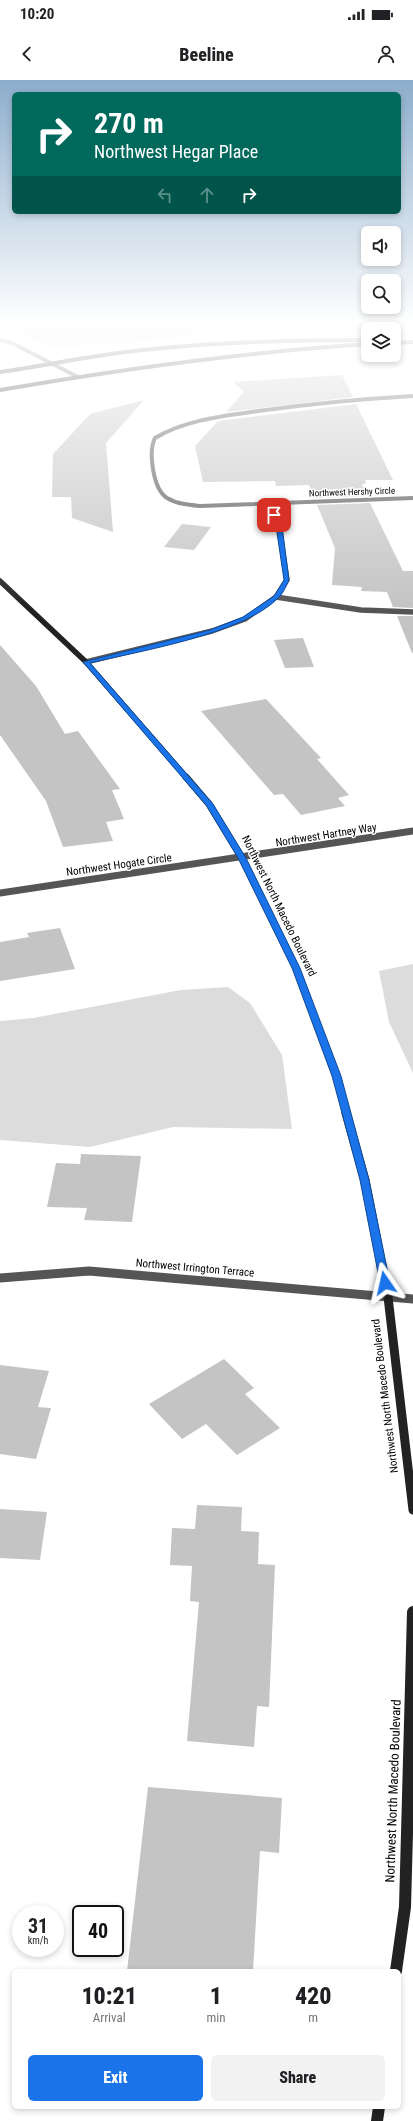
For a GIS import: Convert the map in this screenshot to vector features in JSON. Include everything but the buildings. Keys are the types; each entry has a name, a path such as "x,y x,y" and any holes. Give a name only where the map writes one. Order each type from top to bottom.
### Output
{"street":[{"name":"Northwest Hershy Circle","path":"218,418 200,421 167,430 156,437 151,447 157,490 168,499 200,506 413,498"},
{"path":"86,662 212,631 245,619 276,597 287,580 279,526 269,503"},
{"name":"Northwest North Macedo Boulevard","path":"0,581 86,662 209,804 242,858 296,968 336,1076 364,1180 388,1297 413,1510"},
{"path":"276,597 353,610 384,613 413,612"},
{"name":"Northwest Hartney Way","path":"242,858 413,832"},
{"name":"Northwest Hogate Circle","path":"0,893 242,858"},
{"name":"Northwest Irrington Terrace","path":"0,1278 89,1271 413,1299"},
{"name":"Northwest North Macedo Boulevard","path":"396,1969 405,1908 413,1612"},
{"path":"377,2121 379,2109"}],"shaded area":[{"path":"413,964 413,1073 389,1022 379,971"},
{"path":"228,987 250,1003 282,1055 292,1129 173,1127 90,1147 0,1140 0,1021 33,1018 181,990"}],"route":[{"path":"274,515 279,526 287,580 276,597 245,619 212,631 86,662 209,804 242,858 296,968 336,1076 364,1180 385,1283"}]}
